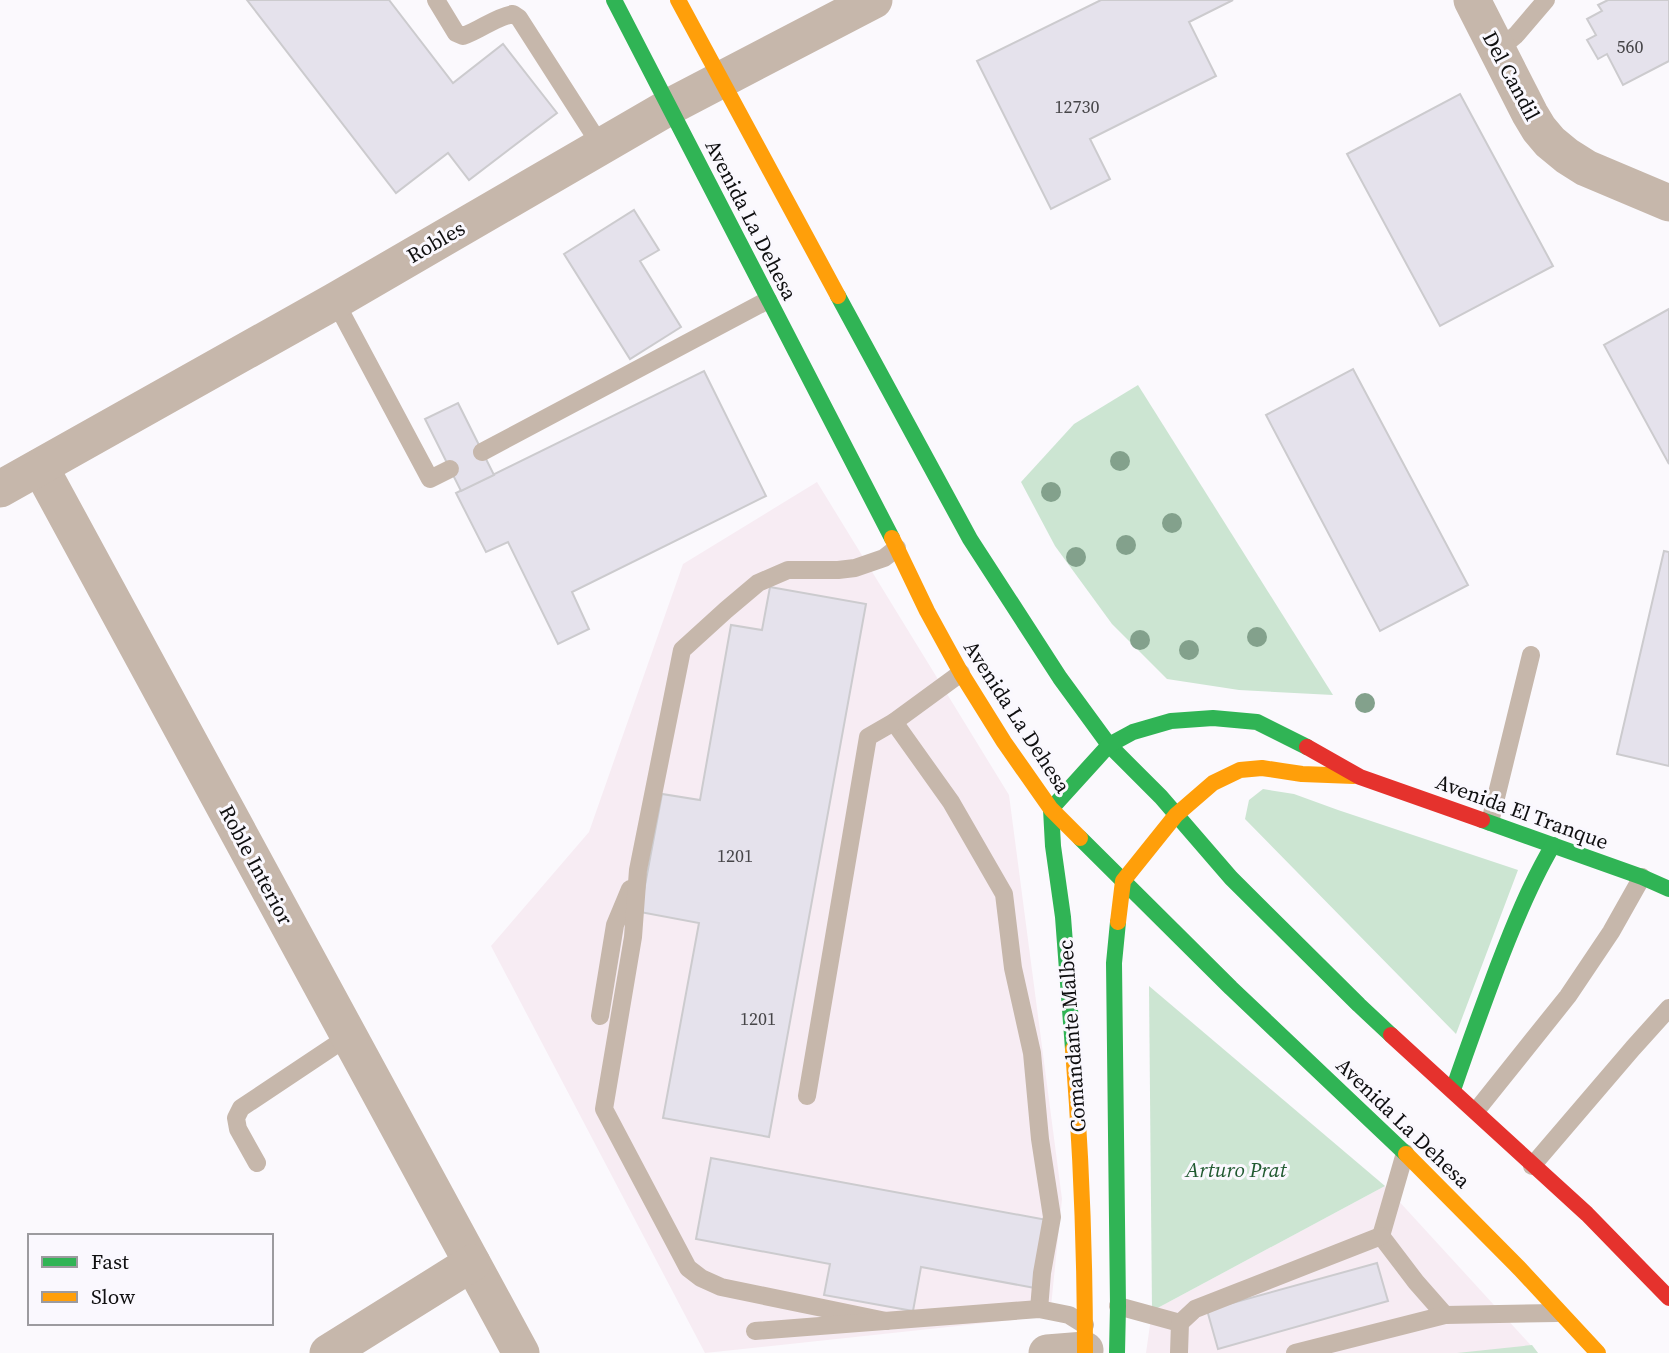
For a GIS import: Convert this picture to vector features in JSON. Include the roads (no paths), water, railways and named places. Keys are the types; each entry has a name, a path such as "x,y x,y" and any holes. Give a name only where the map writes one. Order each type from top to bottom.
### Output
{"main road":[{"name":"Avenida La Dehesa","path":"614,0 961,673 1004,742 1051,809 1231,988 1405,1153 1520,1269 1598,1353"},
{"name":"Avenida La Dehesa","path":"678,0 971,538 1052,667 1109,745 1161,797 1231,878 1322,969 1587,1214 1669,1298"},
{"name":"Avenida El Tranque","path":"1109,745 1133,732 1171,721 1213,718 1257,722 1311,748 1360,777 1669,889"},
{"path":"1051,809 1109,745"},
{"name":"Avenida El Tranque","path":"1176,815 1213,783 1240,770 1262,768 1302,774 1360,777"},
{"name":"Comandante Malbec","path":"1051,809 1063,917 1093,1345"},
{"path":"1123,881 1176,815"},
{"path":"1453,1090 1504,950 1535,875 1553,845"},
{"name":"Comandante Malbec","path":"1093,1345 1118,1306 1114,963 1123,881"}],"street":[{"name":"Robles","path":"0,489 335,301 669,107 874,0"},
{"name":"Del Candil","path":"1472,0 1530,114 1550,142 1586,167 1669,203"},
{"name":"Roble Interior","path":"40,467 521,1353"},
{"path":"328,1353 472,1263"},
{"path":"1047,1353 1093,1345"}],"lane":[{"path":"436,0 456,33 463,36 503,16 513,14 519,18 601,146"},
{"path":"1497,50 1516,35 1546,0"},
{"path":"482,452 768,300"},
{"path":"335,301 430,479 450,469"},
{"path":"886,1321 721,1287 701,1278 688,1268 604,1109 633,937 638,870 682,650 758,583 788,570 855,568 884,558 897,548"},
{"path":"1489,822 1531,655"},
{"path":"807,1096 868,737 894,722 961,673"},
{"path":"894,722 951,802 1004,894 1013,968 1032,1053 1040,1139 1052,1217 1039,1309"},
{"path":"600,1016 615,925 638,870"},
{"path":"1476,1111 1568,996 1611,933 1642,877"},
{"path":"1532,1166 1669,1008"},
{"path":"257,1163 238,1129 236,1118 241,1108 349,1036"},
{"path":"1381,1236 1405,1153"},
{"path":"1381,1236 1445,1315"},
{"path":"1179,1353 1180,1323 1195,1309 1381,1236"},
{"path":"1118,1306 1180,1323"},
{"path":"755,1331 1039,1309 1069,1315 1093,1345"},
{"path":"1295,1353 1445,1315 1561,1313"}],"park label":[{"name":"Arturo Prat","path":"1236,1170"}]}
